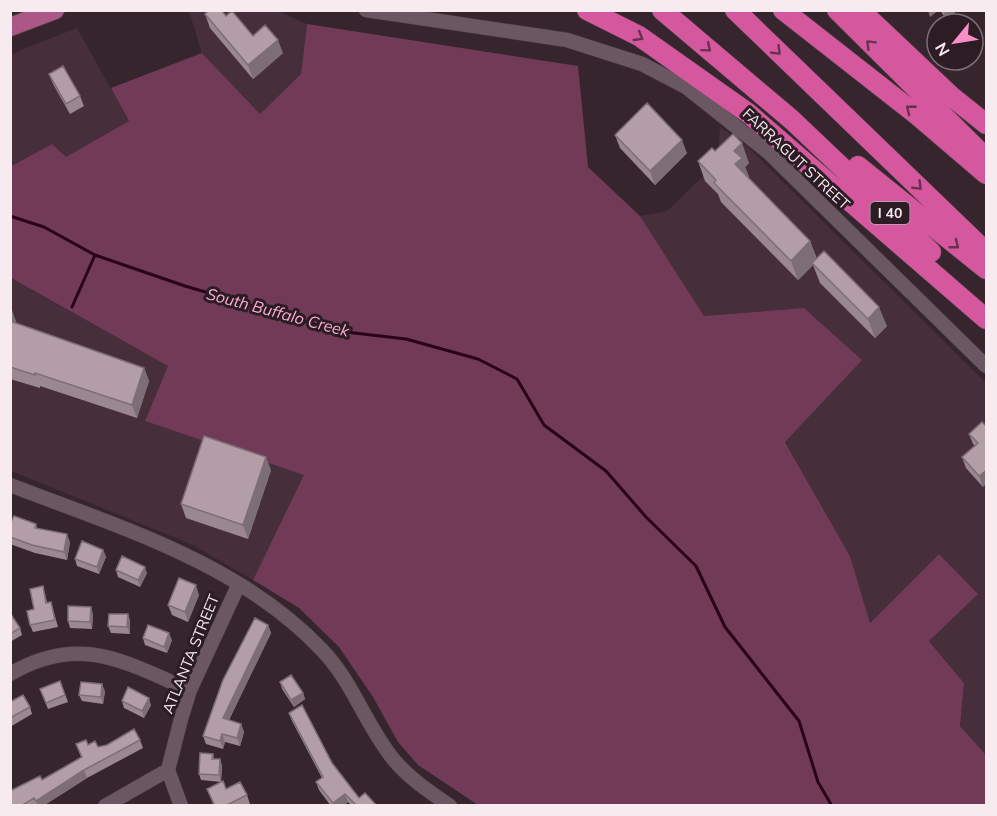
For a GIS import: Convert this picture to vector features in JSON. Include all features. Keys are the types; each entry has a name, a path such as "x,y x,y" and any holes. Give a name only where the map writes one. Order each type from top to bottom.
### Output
{"highway":[{"path":"588,10 639,36 748,113 987,319"},
{"name":"I 40","path":"662,10 792,120 987,307"},
{"path":"735,10 987,252"},
{"path":"783,10 917,115 987,174"},
{"path":"837,10 987,158"},
{"path":"860,10 951,96 987,124"},
{"path":"880,10 951,96"},
{"path":"792,120 843,154 987,269"}],"main road":[{"path":"10,27 55,10"}],"street":[{"name":"FARRAGUT STREET","path":"366,10 567,40 642,64 686,87 768,152 987,366"},
{"path":"10,485 163,544 278,610 324,652 348,684 394,760 421,786 450,806"},
{"name":"ATLANTA STREET","path":"168,770 190,690 238,586"},
{"path":"10,674 28,664 76,652 109,656 190,690"},
{"path":"105,806 168,770 181,806"}],"shaded area":[{"path":"189,11 277,11 307,24 301,74 260,114 202,53"},
{"path":"307,24 578,66 588,167 640,216 704,316 804,308 862,360 785,442 850,556 870,623 939,554 978,594 929,641 964,683 960,726 986,755 986,805 478,805 418,765 398,742 373,697 339,647 299,608 253,580 304,475 145,421 168,366 11,278 10,167 52,144 66,157 129,121 111,88 202,53 260,114 301,74"},
{"path":"77,28 129,121 66,158 52,144 11,167 11,54"},
{"path":"720,127 748,147 986,383 986,755 960,726 964,683 929,640 978,594 939,554 870,623 850,556 785,441 862,360 804,308 704,316 640,216 667,211 717,163"},
{"path":"10,278 168,366 145,421 305,475 253,580 191,544 11,471"}],"building":[{"path":"209,10 221,10 226,16 232,11 253,36 265,25 278,40 248,65 205,14"},
{"path":"63,66 80,96 66,104 49,74"},
{"path":"647,103 682,140 650,171 615,135"},
{"path":"733,134 742,143 734,151 742,158 735,164 810,241 791,261 714,183 716,180 698,161 712,148 715,151"},
{"path":"824,251 879,307 868,319 812,263"},
{"path":"10,321 144,368 132,405 10,367"},
{"path":"982,422 987,427 987,470 979,476 962,457 978,443 969,434"},
{"path":"204,436 266,457 243,525 181,504"},
{"path":"14,516 36,524 35,528 67,534 64,552 32,545 10,537 10,519 12,520"},
{"path":"82,541 103,550 97,567 75,559"},
{"path":"122,556 145,567 138,580 116,570"},
{"path":"179,578 196,585 185,612 168,605"},
{"path":"43,586 46,603 51,602 55,620 30,625 27,611 34,609 30,589"},
{"path":"68,606 91,607 90,622 68,621"},
{"path":"10,613 20,628 10,634"},
{"path":"109,614 128,614 127,627 108,626"},
{"path":"255,618 268,625 223,718 241,724 237,738 222,734 220,741 203,736 223,680"},
{"path":"148,625 169,633 164,647 143,638"},
{"path":"291,675 303,693 291,700 280,682"},
{"path":"60,681 65,695 46,703 40,689"},
{"path":"81,682 102,684 101,697 79,695"},
{"path":"128,687 149,698 142,711 122,701"},
{"path":"23,695 30,707 10,718 10,702"},
{"path":"302,705 332,763 359,798 365,793 377,806 357,806 345,794 333,803 316,782 323,777 289,713"},
{"path":"134,729 140,740 84,770 36,801 34,798 21,806 10,806 10,791 40,776 42,780 82,757 76,744 86,740 88,745 95,741 98,747 107,745"},
{"path":"200,753 213,754 212,759 220,759 219,775 199,774"},
{"path":"223,781 226,789 240,782 247,795 225,806 215,806 207,789"}],"waterway":[{"name":"South Buffalo Creek","path":"10,216 44,227 95,255 185,286 337,331 406,339 478,359 517,379 544,425 606,471 646,517 696,566 725,627 799,721 818,782 832,806"},
{"path":"72,307 95,255"}]}
